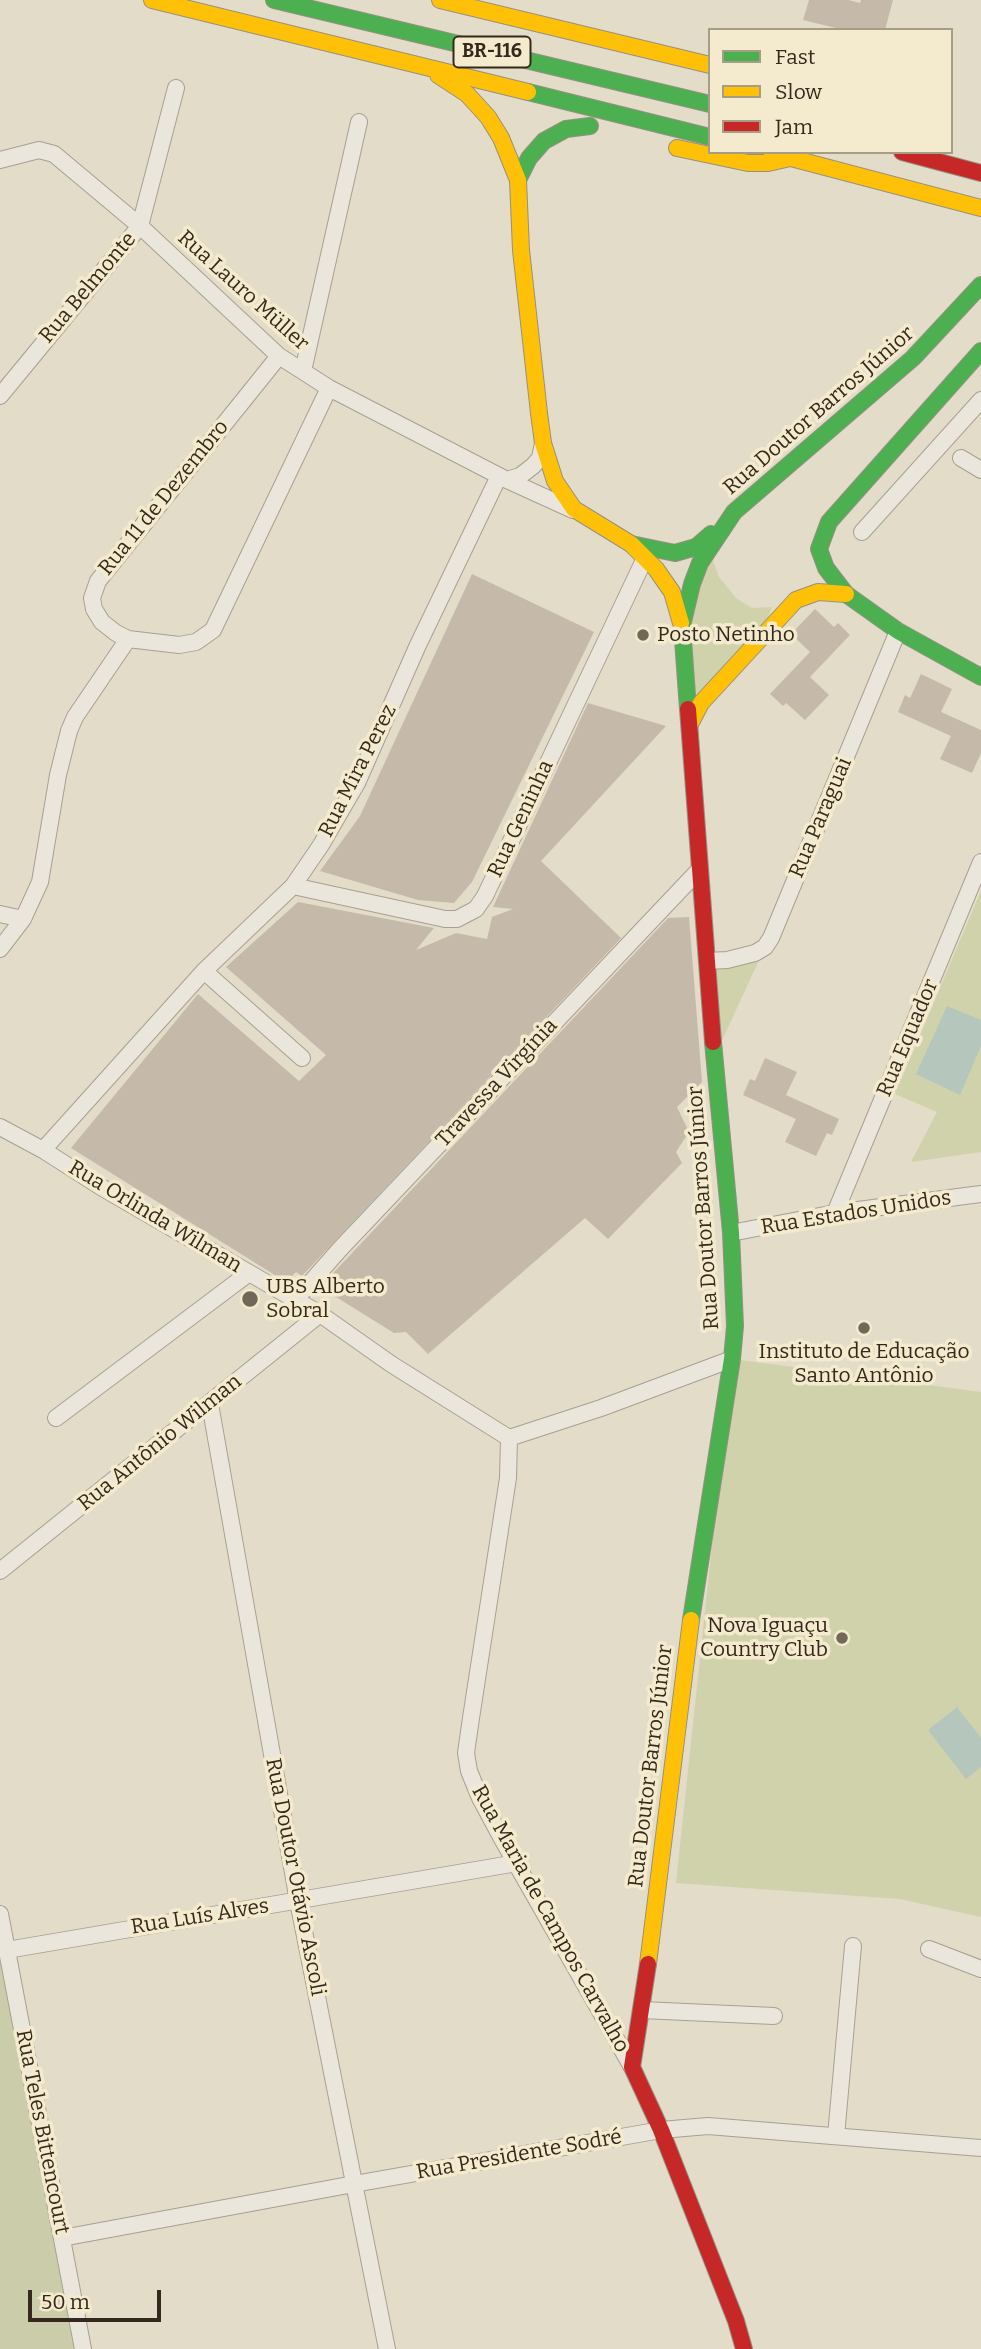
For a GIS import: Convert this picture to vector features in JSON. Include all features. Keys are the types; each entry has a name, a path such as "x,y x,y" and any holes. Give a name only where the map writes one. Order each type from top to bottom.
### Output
{"main road":[{"name":"BR-116","path":"152,0 708,136"},
{"name":"BR-116","path":"274,0 708,104"},
{"path":"440,0 708,65"},
{"name":"Rua Lauro Müller","path":"415,64 441,76 467,94 488,117 501,138 518,180 521,250 543,443 558,486 570,505 580,514 631,544 656,569 672,592 682,626"},
{"path":"501,84 534,104 596,128 566,129 544,141 529,158 518,180"},
{"path":"662,145 748,163 768,163 790,158"},
{"path":"953,150 981,163"},
{"path":"776,154 981,208"},
{"path":"910,154 981,173"},
{"name":"Rua Doutor Barros Júnior","path":"632,2067 642,2010 689,1634 735,1326 731,1233 682,626 700,563 734,512 913,358 981,285"},
{"path":"981,351 831,520 821,540 821,555 826,568 846,594 898,631 981,677"},
{"name":"Rua Lauro Müller","path":"631,544 670,553 684,552 699,545 734,512"},
{"path":"690,724 701,703 796,600 818,592 846,594"},
{"path":"632,2067 661,2130 736,2321 744,2349"}],"street":[{"name":"Rua Belmonte","path":"1,390 140,226 176,88"},
{"path":"303,371 359,122"},
{"name":"Rua Lauro Müller","path":"0,160 39,150 54,154 140,226 279,356 329,388 503,478 580,514"},
{"name":"Rua 11 de Dezembro","path":"279,356 98,581 92,598 96,613 110,629 128,639 184,645 206,637 216,626 329,388"},
{"path":"862,532 981,400"},
{"path":"503,478 523,474 535,464 540,458 543,443"},
{"path":"961,458 981,470"},
{"name":"Rua Mira Perez","path":"43,1150 204,971 293,886 339,816 356,783 418,645 503,478"},
{"name":"Rua Geninha","path":"293,886 445,919 457,919 476,909 485,896 645,558"},
{"name":"Rua Paraguai","path":"707,961 727,960 755,953 765,947 771,938 898,631"},
{"path":"0,949 23,919 40,882 58,775 69,731 75,717 128,639"},
{"name":"Rua Equador","path":"835,1213 981,862"},
{"name":"Travessa Virgínia","path":"296,1299 340,1249 700,869"},
{"path":"0,914 23,919"},
{"path":"204,971 302,1058"},
{"name":"Rua Orlinda Wilman","path":"0,1127 296,1299 391,1364 509,1438"},
{"name":"Rua Estados Unidos","path":"731,1233 835,1213 981,1194"},
{"path":"56,1418 249,1273"},
{"name":"Rua Antônio Wilman","path":"0,1571 320,1314"},
{"path":"509,1438 601,1408 732,1359"},
{"name":"Rua Doutor Otávio Ascoli","path":"210,1404 298,1900 387,2349"},
{"name":"Rua Maria de Campos Carvalho","path":"509,1438 508,1478 466,1754 469,1771 480,1798 632,2067"},
{"name":"Rua Luís Alves","path":"7,1950 517,1863"},
{"name":"Rua Teles Bittencourt","path":"0,1914 83,2349"},
{"path":"836,2136 853,1946"},
{"path":"929,1949 981,1969"},
{"path":"642,2010 774,2016"},
{"name":"Rua Presidente Sodré","path":"62,2238 661,2130 708,2126 981,2148"}],"green space":[{"path":"710,553 719,577 736,598 752,608 772,607 766,623 692,702 687,619"},
{"path":"981,891 981,1152 911,1162 937,1112 895,1094"},
{"path":"765,947 714,1058 711,962"},
{"name":"Nova Iguaçu Country Club","path":"732,1359 981,1392 981,1917 900,1899 676,1883"},
{"path":"0,1959 74,2349 0,2349"}],"shaded area":[{"path":"947,1006 981,1020 981,1046 960,1095 916,1074"},
{"path":"957,1707 981,1738 981,1767 966,1779 928,1730"}],"building":[{"path":"809,0 848,0 860,3 861,0 893,0 886,28 836,28 803,20"},
{"path":"472,574 594,632 472,882 454,903 418,900 320,871 360,816"},
{"path":"815,609 834,627 838,623 850,635 810,677 829,695 805,720 786,703 783,706 770,694 810,652 791,634"},
{"path":"921,674 952,689 941,712 981,730 981,753 972,773 940,759 951,736 898,712 905,695 910,698"},
{"path":"588,703 666,726 541,861 621,938 302,1276 296,1272 286,1282 71,1148 198,994 299,1081 326,1055 226,967 298,902 434,928 416,950 456,933 487,939 492,917 513,909 493,907"},
{"path":"689,917 702,1082 677,1107 689,1132 676,1152 682,1163 608,1239 585,1218 428,1354 406,1332 394,1333 320,1287 668,918"},
{"path":"765,1058 797,1072 786,1095 839,1119 832,1135 827,1133 816,1156 785,1142 796,1119 743,1095 750,1079 755,1081"}],"traffic: fast":[{"path":"274,0 708,104"},
{"path":"528,92 708,137"},
{"path":"518,180 529,158 544,141 566,129 590,126"},
{"path":"688,709 682,626 700,563 734,512 913,358 981,285"},
{"path":"981,351 829,522 819,549 826,568 846,594 898,631 981,677"},
{"path":"631,544 675,553 696,547 711,534"},
{"path":"691,1620 735,1326 731,1233 713,1042"}],"traffic: slow":[{"path":"152,0 528,92"},
{"path":"440,0 708,65"},
{"path":"438,75 467,94 488,117 501,138 518,180 521,250 539,413 543,443 555,481 574,509 631,544 656,569 672,592 681,623"},
{"path":"677,148 748,163 768,163 790,158"},
{"path":"776,154 981,208"},
{"path":"690,724 701,703 796,600 818,592 846,594"},
{"path":"648,1964 691,1620"}],"traffic: jam":[{"path":"910,154 981,173"},
{"path":"688,709 713,1042"},
{"path":"648,1964 632,2067 661,2130 736,2321 744,2349"}],"place":[{"name":"Posto Netinho","path":"643,635"},
{"name":"UBS Alberto Sobral","path":"250,1299"},
{"name":"Instituto de Educação Santo Antônio","path":"864,1328"},
{"name":"Nova Iguaçu Country Club","path":"842,1638"}]}
